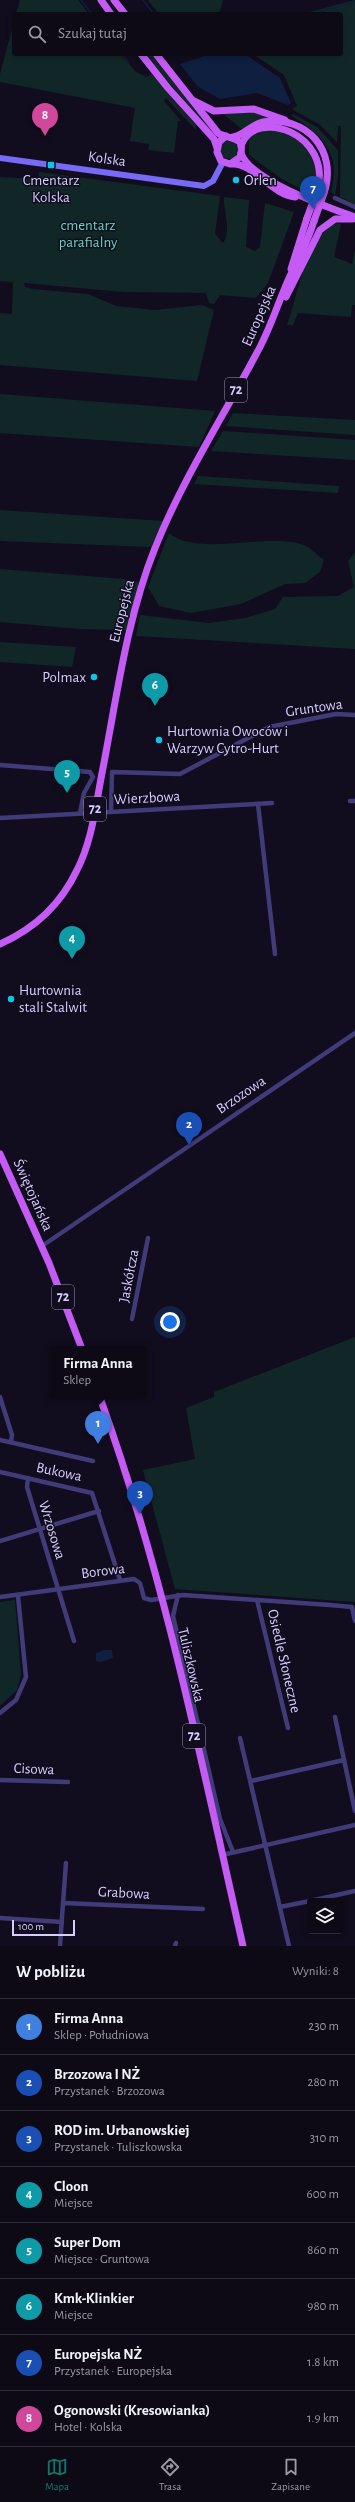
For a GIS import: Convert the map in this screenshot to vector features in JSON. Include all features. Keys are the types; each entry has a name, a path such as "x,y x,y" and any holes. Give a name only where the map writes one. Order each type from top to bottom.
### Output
{"main road":[{"path":"101,0 110,12"},
{"path":"114,0 123,12"},
{"path":"144,56 168,88 215,140 218,155 226,163 241,164 276,189 291,197 300,197"},
{"path":"158,56 218,133 230,136 241,149 244,159 264,175 300,197 355,218"},
{"path":"189,97 214,111 254,109 267,112 288,122"},
{"name":"Europejska","path":"0,944 30,928 50,910 65,891 82,859 94,813 130,630 147,568 173,507 260,347 277,311 290,277 307,243 311,220 329,174 324,151 310,134 288,122 270,121 258,123 230,136"},
{"name":"Europejska","path":"241,149 250,134 266,128 284,130 301,138 313,149 318,160 321,192"},
{"path":"217,148 220,140 230,136"},
{"path":"226,163 238,159 241,149"},
{"name":"72","path":"277,311 298,277 316,236 323,227 335,219 355,218"},
{"name":"Świętojańska","path":"0,1154 42,1246"},
{"name":"72","path":"42,1246 81,1346"},
{"name":"Tuliszkowska","path":"100,1398 136,1501 162,1598 243,1946"}],"street":[{"name":"Kolska","path":"0,158 197,185 210,183 226,163"},
{"path":"335,198 355,207"},
{"name":"Gruntowa","path":"111,812 112,772 180,774 269,727 336,714 355,715"},
{"path":"0,765 92,773 93,776 80,803 80,813"},
{"name":"Wierzbowa","path":"0,818 272,803"},
{"path":"258,804 275,954"},
{"name":"Brzozowa","path":"42,1246 355,1033"},
{"name":"Jaskółcza","path":"132,1319 148,1238"},
{"path":"0,1397 12,1435 11,1442"},
{"path":"0,1440 92,1461"},
{"name":"Bukowa","path":"0,1472 90,1492 94,1495 120,1580"},
{"name":"Wrzosowa","path":"28,1478 26,1487 58,1589"},
{"path":"0,1541 100,1511"},
{"name":"Borowa","path":"0,1597 18,1596 134,1579 139,1582 145,1599 151,1600 162,1598"},
{"path":"58,1589 74,1641"},
{"path":"178,1595 173,1616 220,1819 233,1852"},
{"name":"Osiedle Słoneczne","path":"162,1598 178,1595 352,1608 355,1621"},
{"path":"0,1713 16,1700 26,1677 18,1596"},
{"name":"Osiedle Słoneczne","path":"257,1600 288,1728"},
{"path":"335,1717 355,1811"},
{"path":"240,1738 289,1946"},
{"path":"251,1781 344,1760"},
{"name":"Cisowa","path":"0,1780 68,1782"},
{"path":"222,1855 355,1825"},
{"path":"60,1946 66,1863"},
{"path":"324,1898 355,1891"},
{"name":"Grabowa","path":"63,1902 203,1909"},
{"path":"280,1907 307,1902"},
{"path":"0,1918 62,1922"}],"green space":[{"path":"20,0 78,0 87,12 17,12"},
{"path":"148,0 223,0 220,12 157,12"},
{"path":"355,0 355,204 340,197 341,126 338,126 337,142 319,124 292,109 297,106 284,75 256,56 343,56 343,12 310,12"},
{"path":"12,29 12,56 122,56 136,72 147,77 152,74 196,125 196,130 166,98 164,101 181,121 178,121 174,153 148,150 149,144 130,141 135,108 0,82 0,74"},
{"path":"147,56 153,56 211,129 209,130"},
{"path":"255,111 276,118 262,119 242,129 223,114"},
{"path":"293,114 317,127 338,150 338,177 335,195 331,192 334,178 334,166 327,146 303,123 292,116"},
{"path":"274,130 294,138 308,150 312,157 315,166 314,187 307,184 308,193 282,179 249,155 249,137 264,131"},
{"path":"229,141 235,144 238,150 235,156 229,159 223,156 220,150 223,144"},
{"name":"cmentarz parafialny","path":"39,172 220,196 215,234 223,243 227,233 224,197 249,200 246,247 255,251 260,247 265,203 294,212 268,283 256,298 220,295 214,304 209,303 206,293 124,292 24,283 25,287 33,289 88,294 116,306 155,310 202,305 214,310 197,381 0,365 0,313 12,314 13,282 0,281 0,177 38,179"},
{"path":"335,223 341,224 334,257 352,264 355,249 355,305 352,305 351,317 298,313 293,325 287,325 309,256 316,243"},
{"path":"0,394 215,411 199,447 0,433"},
{"path":"233,413 355,420 355,435 226,426"},
{"path":"223,431 355,440 355,460 211,451"},
{"path":"198,476 339,486 338,493 194,484"},
{"path":"0,510 163,521 151,547 0,541"},
{"path":"169,533 181,540 196,543 214,544 286,541 304,545 324,560 320,572 305,583 285,584 241,604 191,613 159,606 148,587"},
{"path":"355,552 355,649 136,636 140,615 209,623 245,618 275,609 283,597 338,596 354,587 348,561"},
{"path":"0,569 123,579 139,582 127,630 80,629 0,622"},
{"path":"0,642 76,647 72,667 0,662"},
{"path":"355,1337 355,1602 175,1589 143,1470 195,1459 186,1408 214,1397 214,1392"},
{"path":"15,1600 21,1674 17,1690 0,1706 0,1602"}],"water":[{"path":"205,56 248,56 280,78 291,103 288,105 257,93 220,99 198,87 180,64"},
{"path":"104,1650 112,1650 113,1658 101,1662 96,1661 96,1653"}],"waterway":[{"path":"81,0 90,12"},
{"path":"143,0 152,12"},
{"path":"319,12 355,2"},
{"path":"124,56 129,63"}],"place":[{"name":"Ogonowski (Kresowianka)","path":"45,136"},
{"name":"Cmentarz Kolska","path":"51,165"},
{"name":"Orlen","path":"236,180"},
{"name":"Europejska NŻ","path":"313,209"},
{"name":"Polmax","path":"94,677"},
{"name":"Kmk-Klinkier","path":"155,706"},
{"name":"Hurtownia Owoców i Warzyw Cytro-Hurt","path":"159,740"},
{"name":"Super Dom","path":"67,793"},
{"name":"Cloon","path":"72,959"},
{"name":"Hurtownia stali Stalwit","path":"11,999"},
{"name":"Brzozowa I NŻ","path":"189,1145"},
{"name":"Firma Anna","path":"98,1444"},
{"name":"ROD im. Urbanowskiej","path":"140,1514"}]}
